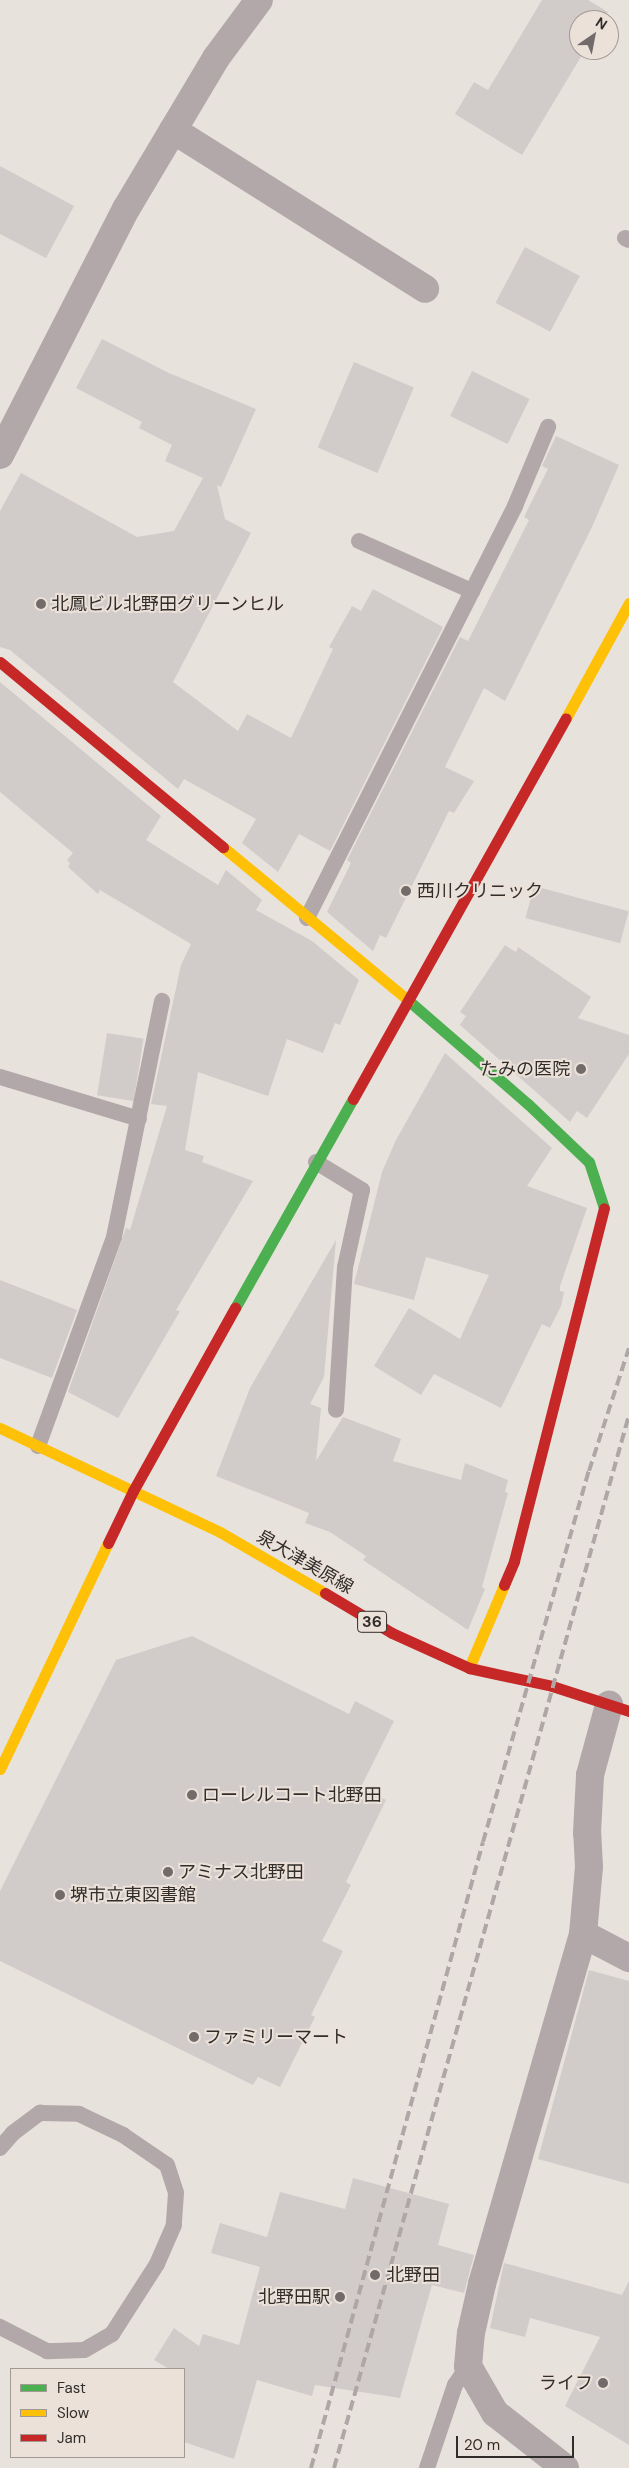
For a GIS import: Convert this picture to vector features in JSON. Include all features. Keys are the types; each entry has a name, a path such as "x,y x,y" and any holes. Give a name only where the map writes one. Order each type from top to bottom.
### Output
{"street":[{"path":"0,455 126,209 216,58 259,0"},
{"path":"172,130 424,289"},
{"path":"0,1769 133,1491 316,1162 410,1002 629,603"},
{"path":"0,662 410,1002 528,1104 590,1162 604,1207 582,1284 514,1560 470,1668"},
{"name":"泉大津美原線","path":"0,1428 220,1532 392,1633 470,1668 552,1686 619,1708"},
{"path":"565,2468 495,2413 468,2366 471,2333 482,2284 583,1934 589,1867 590,1774 619,1708"},
{"path":"583,1934 629,1958"}],"lane":[{"path":"307,918 516,506 548,428"},
{"path":"359,541 472,591"},
{"path":"38,1446 114,1237 162,1001"},
{"path":"0,1077 139,1120"},
{"path":"316,1162 362,1190 345,1267 336,1410"},
{"path":"0,2148 13,2133 40,2113 79,2114 123,2135 167,2165 176,2193 174,2225 156,2264 112,2334 84,2350 47,2351 0,2327"},
{"path":"427,2468 455,2385 468,2366"}],"building":[{"path":"542,0 588,0 605,10 569,10 569,60 579,60 522,155 455,114 474,82 488,90"},
{"path":"0,166 74,206 46,258 0,234"},
{"path":"525,247 580,276 550,332 495,303"},
{"path":"102,339 169,373 256,409 221,487 217,485 225,519 251,533 173,682 238,731 247,714 291,738 333,649 329,647 352,606 361,611 373,589 443,627 330,851 299,834 278,872 242,843 256,819 184,779 178,789 10,650 0,647 0,511 21,473 137,537 174,531 203,478 165,461 172,445 139,428 142,422 76,388"},
{"path":"354,362 414,387 377,473 318,448"},
{"path":"472,371 530,399 508,444 450,416"},
{"path":"556,436 619,465 592,527 505,701 484,688 445,767 474,781 454,813 449,811 386,938 380,935 373,951 327,912 351,863 347,860 460,637 468,641 529,520 524,517 548,469 542,466"},
{"path":"0,682 161,816 146,840 218,885 226,870 262,900 256,910 312,941 359,980 340,1025 335,1023 323,1053 287,1039 268,1096 198,1072 185,1150 204,1156 202,1162 253,1181 176,1310 180,1311 118,1418 68,1392 126,1228 130,1230 167,1106 151,1104 181,965 191,944 100,890 98,894 68,867 70,863 67,860 73,853 0,792"},
{"path":"534,886 629,911 620,943 525,918"},
{"path":"505,945 516,952 518,947 591,997 578,1018 629,1035 629,1054 587,1118 577,1111 570,1122 460,1025 466,1016 460,1012"},
{"path":"107,1033 144,1039 134,1101 97,1095"},
{"path":"445,1053 552,1148 527,1186 587,1208 560,1286 560,1291 564,1292 561,1306 550,1328 542,1324 501,1408 434,1374 421,1395 374,1366 409,1308 460,1339 489,1275 426,1257 414,1300 354,1284 382,1172 396,1140"},
{"path":"336,1240 324,1377 310,1404 321,1408 316,1461 343,1417 401,1439 393,1461 461,1480 465,1463 508,1480 505,1492 508,1493 482,1587 485,1589 468,1630 363,1560 366,1556 330,1532 305,1523 309,1513 216,1476 250,1388"},
{"path":"0,1280 77,1310 52,1378 0,1358"},
{"name":"アミナス北野田","path":"192,1636 349,1714 355,1701 394,1721 361,1787 386,1800 346,1882 351,1885 322,1941 343,1951 311,2015 315,2017 280,2087 258,2077 253,2085 0,1961 0,1891 116,1660"},
{"path":"589,1970 629,1981 629,2184 538,2159"},
{"name":"北野田駅","path":"353,2178 449,2204 438,2245 474,2255 464,2293 432,2285 400,2398 315,2385 312,2396 257,2380 234,2459 185,2442 185,2368 167,2368 154,2360 174,2328 199,2346 203,2334 239,2345 260,2267 211,2253 220,2223 267,2237 280,2192 345,2209"},
{"path":"504,2263 622,2295 629,2281 629,2445 565,2406 600,2337 530,2318 525,2337 490,2328"}],"railway":[{"path":"311,2468 483,1842 589,1471 629,1348"},
{"path":"334,2468 629,1415"}],"traffic: fast":[{"path":"409,1001 528,1104 589,1162 604,1208"},
{"path":"235,1308 353,1099"}],"traffic: slow":[{"path":"566,718 629,603"},
{"path":"223,847 409,1001"},
{"path":"0,1428 220,1532 325,1593"},
{"path":"0,1769 108,1543"},
{"path":"469,1668 504,1585"}],"traffic: jam":[{"path":"0,662 223,847"},
{"path":"353,1099 566,718"},
{"path":"504,1585 514,1561 604,1208"},
{"path":"108,1543 133,1491 235,1308"},
{"path":"325,1593 392,1633 469,1668 552,1686 629,1711"}],"place":[{"name":"北鳳ビル北野田グリーンヒル","path":"41,604"},
{"name":"西川クリニック","path":"406,891"},
{"name":"たみの医院","path":"581,1069"},
{"name":"ローレルコート北野田","path":"192,1795"},
{"name":"アミナス北野田","path":"168,1872"},
{"name":"堺市立東図書館","path":"60,1895"},
{"name":"ファミリーマート","path":"194,2037"},
{"name":"北野田","path":"375,2275"},
{"name":"北野田駅","path":"340,2297"},
{"name":"ライフ","path":"603,2383"}]}
